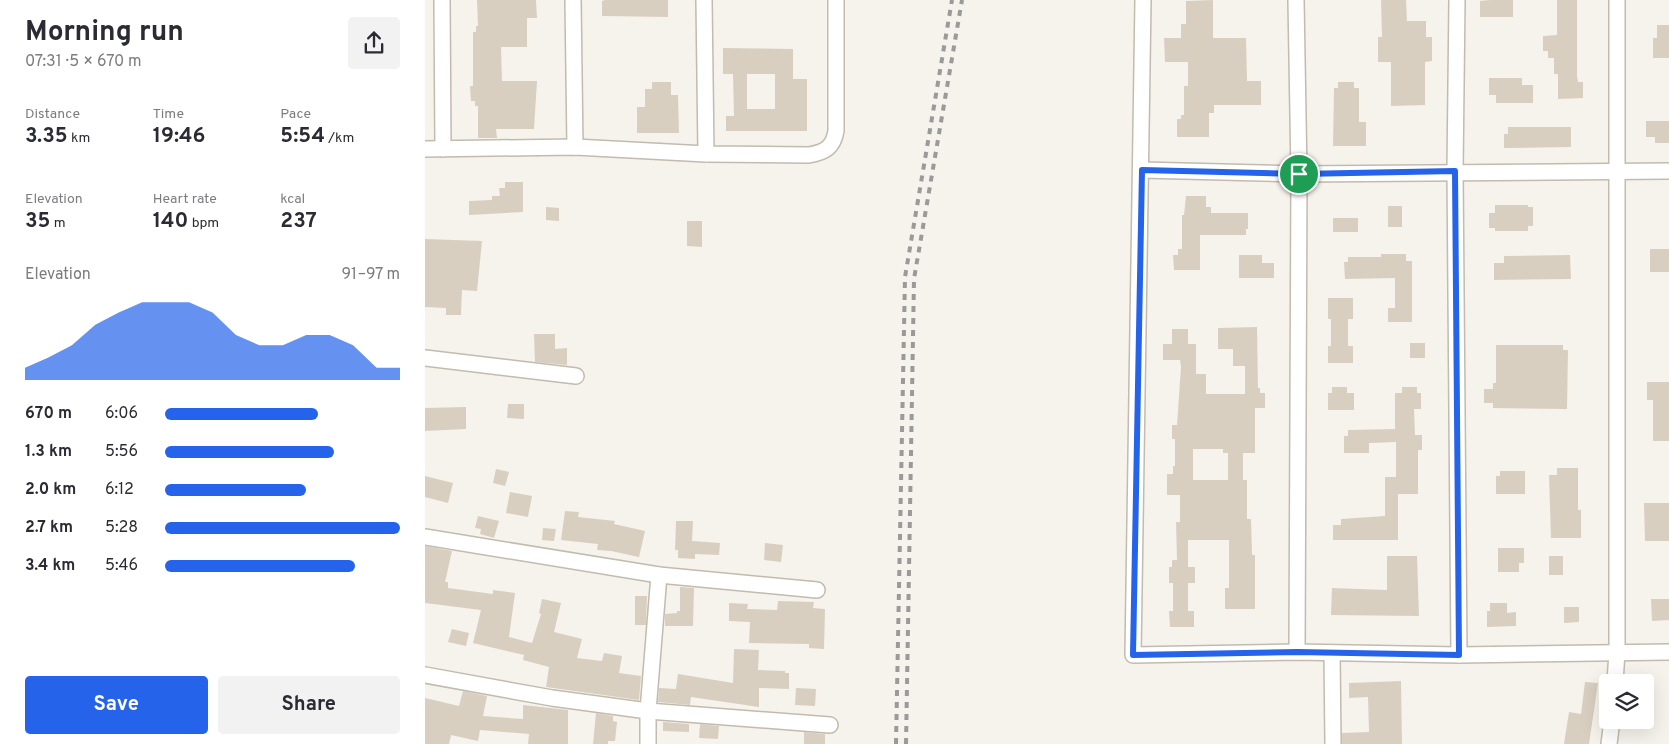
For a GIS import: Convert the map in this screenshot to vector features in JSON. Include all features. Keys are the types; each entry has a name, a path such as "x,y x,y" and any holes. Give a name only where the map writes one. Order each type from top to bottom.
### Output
{"street":[{"path":"442,0 443,149"},
{"path":"573,0 575,147"},
{"path":"704,0 706,154"},
{"path":"425,149 575,147 706,154 809,155 829,149 835,140 836,131 836,0"},
{"path":"1143,0 1142,170 1133,655 1297,652 1459,655 1669,652"},
{"path":"1296,0 1299,174 1297,652"},
{"path":"1457,0 1455,171 1459,655"},
{"path":"1616,674 1617,0"},
{"path":"1142,170 1299,174 1455,171 1669,171"},
{"path":"425,358 576,376"},
{"path":"425,537 659,575 817,590"},
{"path":"648,744 659,575"},
{"path":"1332,653 1333,744"},
{"path":"425,675 552,698 649,711 830,725"},
{"path":"1609,744 1611,729"}],"building":[{"path":"477,0 536,0 537,18 527,18 527,47 501,47 502,81 537,81 534,129 496,129 497,138 478,138 478,106 475,106 475,101 471,101 470,86 473,86 473,32 476,32 476,26 478,26"},
{"path":"668,0 668,17 602,16 602,1"},
{"path":"1213,0 1213,38 1246,38 1247,81 1261,81 1261,105 1214,105 1214,113 1209,113 1209,137 1177,137 1177,119 1181,119 1181,115 1184,115 1184,86 1188,86 1188,62 1165,62 1164,38 1181,38 1181,24 1186,24 1186,1"},
{"path":"1381,0 1406,0 1407,21 1426,21 1426,37 1432,37 1432,61 1425,62 1425,105 1391,106 1391,62 1378,62 1378,37 1382,37"},
{"path":"1513,0 1513,17 1480,17 1480,1"},
{"path":"1557,0 1577,0 1577,76 1578,82 1583,82 1583,98 1558,99 1558,74 1554,74 1554,58 1548,58 1548,51 1543,51 1543,36 1557,35"},
{"path":"1657,25 1669,25 1669,58 1653,58 1653,38 1657,38"},
{"path":"723,48 793,49 793,79 807,79 807,131 726,131 726,116 734,116 733,74 723,74","holes":["747,74 775,74 775,109 747,109"]},
{"path":"1489,78 1522,78 1522,85 1533,85 1533,103 1496,103 1496,95 1489,95"},
{"path":"652,82 671,82 671,95 678,95 679,133 637,133 637,107 645,107 645,89 652,89"},
{"path":"1338,82 1354,82 1354,88 1359,88 1359,122 1366,122 1366,146 1333,146 1334,88 1338,88"},
{"path":"1646,121 1669,121 1669,143 1655,143 1655,137 1646,137"},
{"path":"1508,127 1571,127 1571,147 1504,148 1504,134 1508,134"},
{"path":"505,182 523,182 523,212 469,215 469,201 492,200 492,196 500,196 499,188 505,188"},
{"path":"1186,196 1206,196 1206,207 1211,207 1211,213 1248,213 1246,235 1200,235 1200,270 1174,270 1173,255 1178,255 1178,249 1182,249 1182,215 1184,215"},
{"path":"1495,205 1528,205 1528,207 1533,207 1533,226 1528,226 1528,231 1495,231 1495,228 1489,228 1489,213 1495,213"},
{"path":"1388,206 1402,206 1402,227 1388,227"},
{"path":"546,207 559,208 559,221 546,220"},
{"path":"1333,218 1358,218 1358,232 1333,232"},
{"path":"687,221 702,221 702,247 687,246"},
{"path":"425,239 482,241 477,291 462,290 461,315 446,315 446,308 425,307"},
{"path":"1650,249 1669,249 1669,272 1650,272"},
{"path":"1381,254 1406,254 1406,261 1412,261 1412,322 1388,322 1388,308 1395,308 1395,278 1345,279 1344,262 1348,262 1348,257 1381,257"},
{"path":"1239,255 1262,255 1262,263 1274,263 1274,278 1239,278"},
{"path":"1570,255 1571,279 1494,280 1494,263 1504,263 1504,256"},
{"path":"1328,298 1353,298 1353,319 1348,319 1348,346 1353,346 1353,363 1328,363 1328,346 1331,346 1331,319 1328,319"},
{"path":"1257,327 1258,388 1260,388 1260,393 1265,393 1265,408 1255,408 1255,453 1243,453 1243,480 1247,480 1247,519 1251,519 1252,555 1255,555 1255,609 1225,609 1225,588 1229,588 1229,540 1188,540 1188,567 1195,567 1195,583 1188,583 1188,611 1194,611 1194,627 1170,627 1169,611 1173,611 1173,583 1169,583 1169,567 1172,567 1172,560 1177,560 1176,522 1180,522 1180,495 1167,495 1167,474 1173,474 1173,466 1175,466 1175,439 1172,439 1172,425 1177,425 1181,367 1180,360 1163,360 1163,344 1172,344 1172,329 1188,329 1188,344 1196,344 1196,374 1206,374 1206,394 1245,394 1245,366 1233,366 1233,349 1218,349 1218,328","holes":["1193,449 1223,449 1223,453 1228,453 1228,480 1193,480"]},
{"path":"534,334 555,334 555,349 567,348 567,365 535,362"},
{"path":"1410,343 1425,343 1425,358 1410,358"},
{"path":"1496,345 1563,345 1563,350 1568,350 1567,409 1493,408 1493,403 1484,403 1484,389 1493,389 1493,383 1496,383"},
{"path":"1647,382 1669,382 1669,441 1653,441 1653,400 1647,400"},
{"path":"1332,387 1347,387 1347,393 1354,393 1354,410 1328,410 1328,393 1332,393"},
{"path":"1402,387 1417,387 1417,393 1421,393 1421,409 1414,409 1415,435 1422,435 1422,450 1418,450 1418,494 1398,494 1398,540 1333,540 1333,525 1341,525 1341,519 1385,516 1385,477 1396,477 1396,442 1369,443 1369,453 1344,453 1344,436 1348,436 1348,430 1395,429 1395,393 1402,393"},
{"path":"508,404 524,404 524,419 507,418"},
{"path":"466,407 466,429 425,431 425,408"},
{"path":"1557,468 1578,468 1578,510 1581,510 1581,538 1551,538 1549,475 1557,475"},
{"path":"496,469 509,472 505,486 493,483"},
{"path":"1500,471 1525,471 1525,494 1496,494 1496,476 1500,476"},
{"path":"425,476 453,483 448,503 425,497"},
{"path":"510,492 532,496 528,517 506,513"},
{"path":"1644,503 1669,503 1669,541 1645,541"},
{"path":"565,511 579,512 578,517 615,521 614,524 645,531 639,557 597,550 598,544 561,540"},
{"path":"478,516 499,521 494,538 480,534 481,529 475,528"},
{"path":"676,521 693,521 692,541 720,543 719,555 695,554 695,559 678,558 678,550 675,550"},
{"path":"543,528 556,529 554,541 542,540"},
{"path":"765,543 783,545 781,562 764,560"},
{"path":"425,546 452,551 445,582 448,582 448,588 493,594 493,590 515,593 509,637 532,643 541,614 539,613 542,599 561,603 554,632 582,639 577,658 602,661 604,653 622,656 619,673 641,676 639,700 546,687 549,667 523,660 524,655 473,643 481,610 425,603"},
{"path":"1498,548 1524,548 1524,563 1519,563 1519,572 1498,572"},
{"path":"1387,556 1417,556 1419,616 1331,615 1332,588 1387,590"},
{"path":"1549,556 1563,556 1563,575 1549,575"},
{"path":"680,587 694,588 693,626 665,626 665,614 680,611"},
{"path":"635,596 647,596 646,625 635,625"},
{"path":"1651,599 1669,599 1669,620 1652,621"},
{"path":"778,601 814,602 813,608 825,609 824,649 809,648 809,644 749,643 750,622 729,621 729,603 748,604 747,609 777,610"},
{"path":"1490,603 1507,603 1507,613 1516,612 1516,626 1487,627 1487,611 1490,611"},
{"path":"1564,607 1579,607 1579,622 1564,623"},
{"path":"452,629 469,633 466,646 448,642"},
{"path":"734,649 759,650 758,670 785,671 785,673 789,673 789,689 759,688 759,707 691,697 690,705 658,702 659,688 676,689 678,674 733,683"},
{"path":"1401,681 1402,744 1342,744 1342,733 1369,732 1368,697 1349,698 1349,683"},
{"path":"1585,682 1598,683 1589,744 1564,744 1569,712 1581,714"},
{"path":"796,688 816,689 815,706 795,705"},
{"path":"463,691 487,696 483,716 523,719 523,705 568,710 568,744 528,744 529,734 480,730 478,741 451,735 449,744 425,744 425,698 459,706"},
{"path":"596,713 613,716 613,721 617,722 615,741 608,741 608,744 593,744"},
{"path":"663,722 689,724 689,732 663,731"},
{"path":"700,724 719,726 718,739 699,738"},
{"path":"804,732 825,734 825,744 804,744"}],"railway":[{"path":"896,744 905,277 952,0"},
{"path":"906,744 914,279 962,0"}],"route":[{"path":"1142,170 1299,174 1455,171 1459,655 1297,652 1133,655 1142,170"}]}
